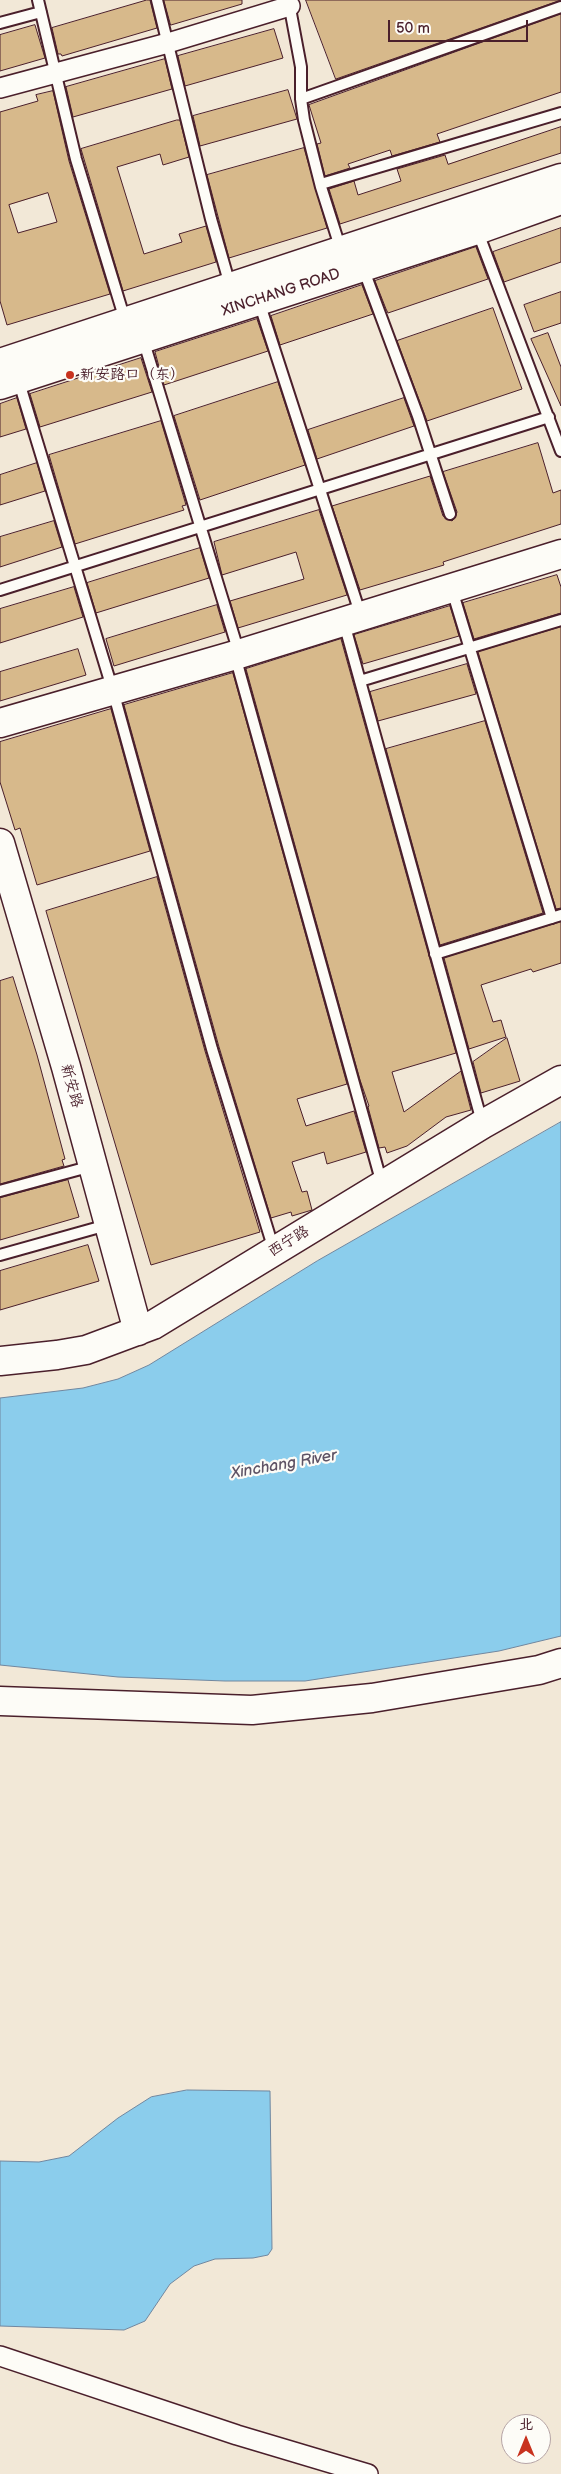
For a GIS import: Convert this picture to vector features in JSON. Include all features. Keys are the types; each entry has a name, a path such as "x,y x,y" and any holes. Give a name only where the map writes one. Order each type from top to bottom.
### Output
{"street":[{"path":"0,88 168,43 290,2"},
{"name":"XINCHANG ROAD","path":"134,330 259,301 352,259 561,178"},
{"name":"XINCHANG ROAD","path":"6,376 134,330 230,288 477,230 561,200"},
{"path":"0,723 560,558"},
{"name":"新安路","path":"0,843 93,1166 138,1331"},
{"name":"西宁路","path":"0,1361 28,1359 86,1350 153,1325 483,1124 561,1080"},
{"path":"0,1701 252,1710 372,1698 530,1671 561,1663"},
{"path":"0,2356 237,2435 368,2474"}],"lane":[{"path":"38,0 76,159 200,527 237,654 383,1185"},
{"path":"158,0 211,219 230,288"},
{"path":"290,2 301,67 301,99 321,184 430,455 450,514"},
{"path":"301,99 561,7"},
{"path":"0,23 40,12"},
{"path":"321,184 561,112"},
{"path":"477,230 508,316 561,451"},
{"path":"259,301 321,489 353,619 360,682 483,1124"},
{"path":"6,376 74,566 113,691 210,1040 274,1251"},
{"path":"0,590 549,418"},
{"path":"435,954 556,916 451,589"},
{"path":"360,682 561,620"},
{"path":"0,1191 93,1166"},
{"path":"0,1255 108,1224"}],"water":[{"name":"Xinchang River","path":"561,1122 561,1636 499,1651 305,1681 225,1681 118,1677 0,1665 0,1398 83,1388 118,1379 149,1365 317,1261"},
{"path":"187,2090 270,2091 272,2249 268,2255 253,2258 215,2259 194,2266 170,2284 145,2321 124,2330 0,2326 0,2161 39,2162 69,2156 118,2118 151,2097"}],"building":[{"path":"150,0 157,28 62,56 58,54 52,28"},
{"path":"164,0 242,0 242,4 171,25"},
{"path":"306,0 561,0 336,79"},
{"path":"561,14 561,92 437,134 440,142 392,156 390,150 348,164 350,168 325,176 317,144 321,143 309,105"},
{"path":"35,25 45,58 0,71 0,35"},
{"path":"274,29 283,58 185,86 178,56"},
{"path":"165,59 172,89 73,117 66,87"},
{"path":"288,90 297,119 200,146 193,116"},
{"path":"53,91 69,161 110,294 7,325 0,301 0,112 38,101 36,95","holes":["48,193 57,222 18,233 9,205"]},
{"path":"180,120 189,157 163,165 160,154 117,167 144,254 182,242 179,234 206,226 216,262 123,291 81,149"},
{"path":"561,127 561,153 340,224 329,189 354,181 358,195 401,181 397,169 445,155 448,164"},
{"path":"304,148 327,228 229,258 207,175"},
{"path":"561,228 561,262 504,282 493,252"},
{"path":"476,247 488,279 388,313 375,281"},
{"path":"362,285 373,314 280,345 271,316"},
{"path":"561,292 561,323 534,332 524,305"},
{"path":"493,308 522,389 427,421 397,341"},
{"path":"257,319 268,351 164,385 155,352"},
{"path":"548,333 561,367 561,406 531,339"},
{"path":"141,358 152,392 40,427 30,394"},
{"path":"278,382 305,465 200,500 174,416"},
{"path":"17,398 26,429 0,437 0,404"},
{"path":"404,398 414,426 317,459 308,430"},
{"path":"161,421 186,505 182,506 184,510 75,544 49,455"},
{"path":"538,443 553,493 561,490 561,524 443,562 444,565 360,590 332,506 430,476 443,516 452,521 457,512 443,472"},
{"path":"37,463 45,491 0,505 0,475"},
{"path":"319,510 347,595 238,628 230,601 304,579 296,552 222,575 214,542"},
{"path":"54,521 62,547 0,567 0,537"},
{"path":"200,548 209,578 96,613 87,583"},
{"path":"557,575 561,587 561,613 474,639 463,603"},
{"path":"74,587 83,617 0,643 0,609"},
{"path":"217,605 225,632 114,666 106,639"},
{"path":"450,606 459,636 363,664 354,635"},
{"path":"561,627 561,908 556,909 478,652"},
{"path":"341,639 456,1053 392,1072 404,1112 461,1071 471,1110 446,1117 407,1146 387,1153 385,1147 379,1148 369,1106 360,1080 246,669"},
{"path":"78,649 86,675 0,701 0,672"},
{"path":"467,664 476,694 378,721 370,692"},
{"path":"233,673 347,1084 297,1099 306,1126 354,1111 366,1152 327,1164 324,1152 292,1162 302,1192 307,1191 312,1210 292,1216 291,1212 271,1218 219,1047 124,705"},
{"path":"111,709 150,851 37,885 20,828 15,830 0,782 0,742"},
{"path":"485,721 543,913 440,945 386,749"},
{"path":"157,877 205,1051 260,1232 151,1265 46,911"},
{"path":"561,922 561,963 533,972 531,969 481,985 493,1022 501,1020 506,1037 469,1049 444,958"},
{"path":"13,977 37,1055 65,1159 62,1160 64,1166 0,1184 0,981"},
{"path":"507,1038 520,1081 481,1093 473,1062"},
{"path":"68,1180 79,1217 0,1240 0,1198"},
{"path":"88,1245 99,1281 0,1310 0,1271"}],"place":[{"name":"新安路口（东）","path":"70,375"}]}
